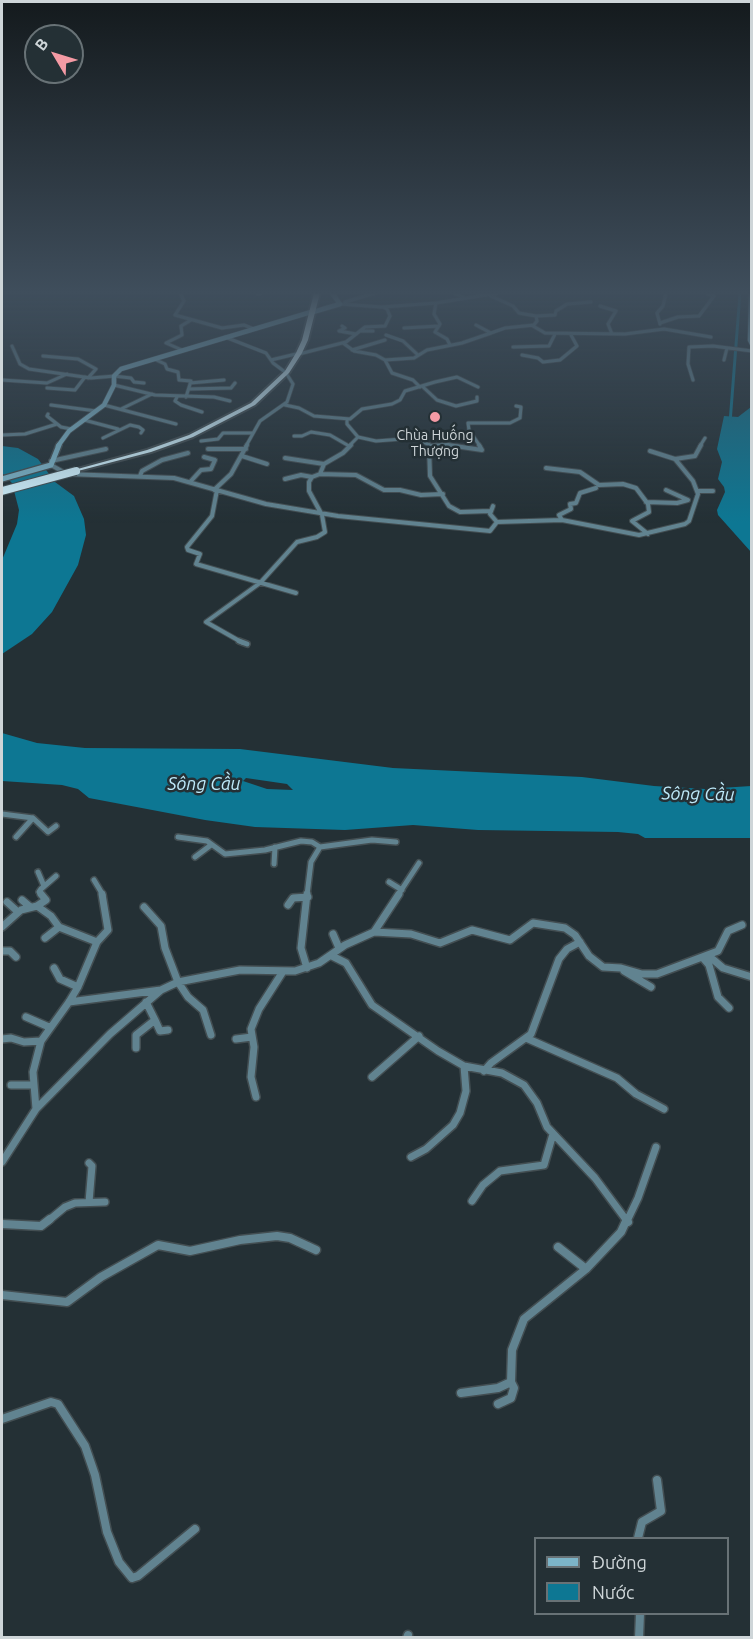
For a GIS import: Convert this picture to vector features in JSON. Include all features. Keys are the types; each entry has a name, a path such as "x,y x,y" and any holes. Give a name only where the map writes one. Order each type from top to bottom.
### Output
{"highway":[{"path":"2,491 149,451 190,436 252,404 288,369"}],"street":[{"path":"32,369 86,378 115,376 131,378 134,382 144,383"},
{"path":"47,388 75,390 95,369"},
{"path":"50,464 70,429 105,405 114,385 115,376 121,369"},
{"path":"169,369 178,372 179,380 190,381 190,383 224,380"},
{"path":"282,369 293,387 285,405 260,421 231,474 216,490 212,516 186,549 200,554 196,564 296,593"},
{"path":"390,369 392,373 413,380 435,399 456,406 477,401 477,397"},
{"path":"690,369 693,380"},
{"path":"2,380 47,383 67,374"},
{"path":"285,405 299,408 314,416 347,419 353,418 362,409 392,404 400,400 405,392 457,377 478,387"},
{"path":"186,397 190,383"},
{"path":"189,389 231,388 235,383"},
{"path":"114,385 152,394 214,397 230,401"},
{"path":"121,409 152,394"},
{"path":"177,397 175,401 202,412"},
{"path":"51,405 96,411"},
{"path":"105,405 176,424"},
{"path":"347,419 347,424 358,437 376,441 414,438 430,446 448,445 480,451 482,449 468,423 510,423 520,418 521,407 516,406"},
{"path":"48,414 47,417 57,424 70,429"},
{"path":"84,420 118,429 136,425 143,430 141,433"},
{"path":"2,435 25,434 57,424"},
{"path":"103,438 119,432 118,429"},
{"path":"294,436 302,436 311,432 330,435 349,446"},
{"path":"201,441 218,439 223,433 253,433"},
{"path":"320,474 324,464 343,453 358,437"},
{"path":"650,451 675,459 695,456 705,438"},
{"path":"430,446 430,476 443,494 446,503 456,511 492,509 490,514 497,522"},
{"path":"3,479 106,449"},
{"path":"208,449 246,449"},
{"path":"140,476 142,471 162,460 189,453"},
{"path":"242,456 267,464"},
{"path":"190,481 201,470 211,469 215,460 204,457"},
{"path":"285,458 324,464"},
{"path":"497,522 562,520 625,534 648,534 679,527 689,521 698,491 692,478 675,459"},
{"path":"50,464 60,472 67,474 174,478 266,504 321,513 432,527 490,531 497,522"},
{"path":"546,468 580,472 599,484 623,484 636,488 648,504 648,514 632,521 648,534"},
{"path":"285,479 301,475 312,477 320,474 356,475 384,490 423,495 443,494"},
{"path":"247,644 206,622 260,583 297,542 317,537 325,532 326,528 321,513 309,491 312,477"},
{"path":"562,520 559,515 571,509 570,504 576,502 581,492 596,488"},
{"path":"665,490 695,502"},
{"path":"698,491 713,491"},
{"path":"646,502 677,503 688,500"},
{"path":"672,523 679,527"},
{"path":"2,814 33,818 40,822 48,832 56,826"},
{"path":"16,837 33,818"},
{"path":"178,837 201,839 225,854 275,848 308,841 320,847 372,840 396,842"},
{"path":"195,857 211,845"},
{"path":"307,968 300,948 309,897 311,862 320,847"},
{"path":"274,864 275,848"},
{"path":"375,932 419,863"},
{"path":"38,872 44,886"},
{"path":"2,927 18,912 29,906 38,906 46,900 39,892 56,876"},
{"path":"36,1109 35,1061 41,1041 78,987 97,942 108,927 104,898 94,880"},
{"path":"389,882 402,890"},
{"path":"288,905 293,898 309,897"},
{"path":"22,900 29,906"},
{"path":"7,902 18,912"},
{"path":"38,906 59,927 97,942"},
{"path":"144,908 161,926 165,948 178,982 188,997 203,1010 211,1035"},
{"path":"2,1162 36,1109 110,1034 161,990 178,982 240,970 282,973 307,968 332,956 339,948 375,932 411,934 440,943 472,930 510,940 530,924 540,923 565,928 580,942 597,964 642,974 657,974 706,957 721,949 728,931 742,924"},
{"path":"45,938 59,927"},
{"path":"333,934 339,948"},
{"path":"484,1071 510,1047 531,1034 559,959 567,949 580,942"},
{"path":"2,951 10,951 16,957"},
{"path":"332,956 346,963 372,1005 438,1051 464,1066 502,1073 524,1084 530,1090 544,1122 553,1134 595,1178 628,1222"},
{"path":"706,957 723,968 752,976"},
{"path":"706,957 718,997 729,1008"},
{"path":"54,968 60,979 78,987"},
{"path":"621,968 651,987"},
{"path":"256,1097 251,1077 254,1053 252,1023 282,973"},
{"path":"69,1002 161,990"},
{"path":"146,1002 160,1032 168,1030"},
{"path":"26,1017 49,1027"},
{"path":"136,1048 136,1035 155,1020"},
{"path":"372,1077 419,1036"},
{"path":"236,1039 252,1037"},
{"path":"2,1039 11,1038 24,1042 41,1041"},
{"path":"526,1038 617,1078 630,1090 664,1109"},
{"path":"411,1157 435,1142 453,1125 460,1113 466,1091 464,1066"},
{"path":"11,1085 34,1085"},
{"path":"472,1201 483,1185 500,1171 544,1165 553,1134"},
{"path":"498,1404 511,1398 512,1350 524,1319 586,1269 628,1222 656,1147"},
{"path":"89,1163 92,1166 89,1202"},
{"path":"2,1224 41,1226 65,1207 89,1202 105,1202"},
{"path":"2,1295 67,1302 101,1277 158,1245 190,1251 240,1240 277,1236 290,1238 316,1250"},
{"path":"558,1247 586,1269"},
{"path":"461,1393 498,1388 511,1382"},
{"path":"2,1419 51,1402 58,1404 85,1446 95,1475 107,1532 119,1563 132,1578 138,1576 195,1529"},
{"path":"639,1537 638,1531 642,1522 661,1510 657,1480"},
{"path":"639,1638 640,1615"}],"water":[{"path":"751,407 751,552 718,515 717,510 725,492 718,479 722,462 717,449 724,416 738,417"},
{"path":"2,446 18,448 38,459 55,482 74,496 84,519 86,535 78,565 52,612 32,634 2,654 2,560 17,524 19,510 12,483 2,473"},
{"name":"Sông Cầu","path":"2,733 37,743 85,748 240,749 393,768 582,777 654,786 705,789 751,786 751,838 645,838 638,834 618,832 478,830 413,825 345,830 255,827 89,798 78,789 62,785 2,781","holes":["246,778 287,784 293,790 267,789 243,781"]}],"waterway":[{"path":"730,423 734,369"}],"place":[{"name":"Chùa Huống Thượng","path":"435,417"}]}
